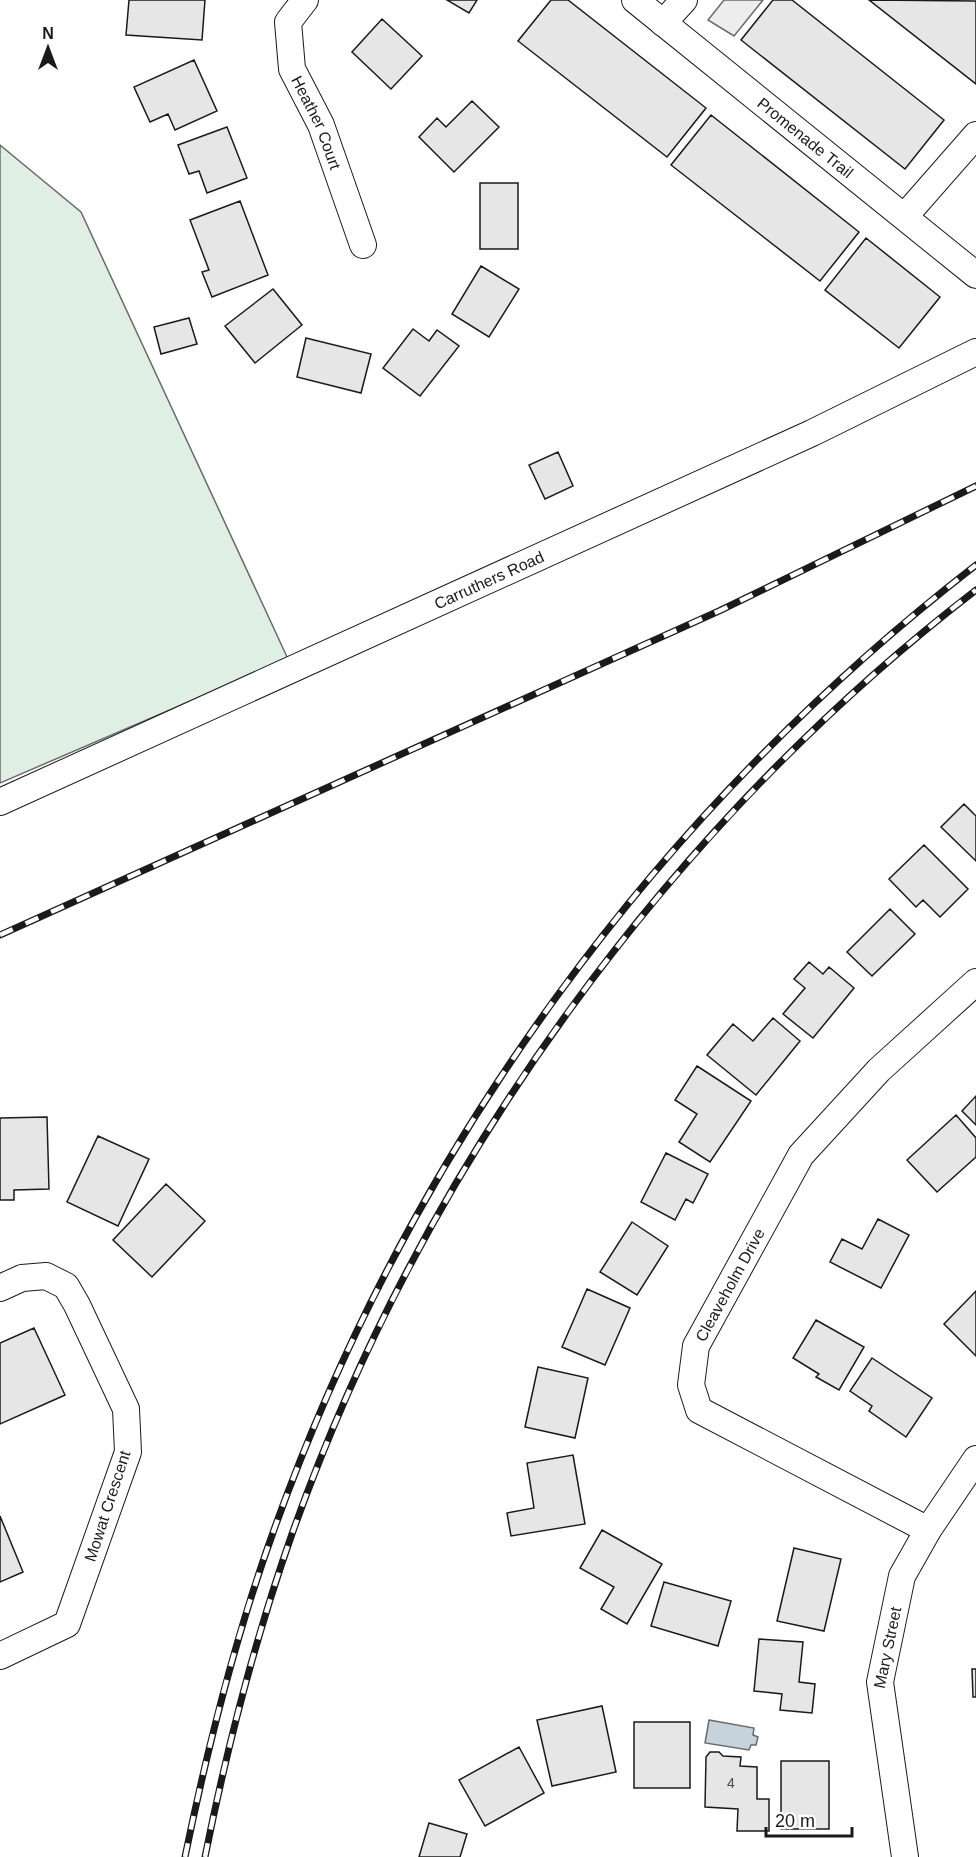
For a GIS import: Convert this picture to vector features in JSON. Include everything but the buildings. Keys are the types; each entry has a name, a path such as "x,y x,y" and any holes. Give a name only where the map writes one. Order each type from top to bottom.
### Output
{"street":[{"name":"Heather Court","path":"305,0 288,22 292,69 321,125 363,245"},
{"name":"Promenade Trail","path":"635,0 976,275"},
{"path":"663,23 684,0"},
{"path":"904,216 976,135"},
{"name":"Carruthers Road","path":"0,802 812,433 976,352"},
{"name":"Cleaveholm Drive","path":"928,1530 699,1410 691,1384 696,1346 801,1155 879,1070 976,982"},
{"name":"Mowat Crescent","path":"0,1288 22,1278 46,1276 66,1286 126,1409 128,1452 67,1624 0,1656"},
{"name":"Mary Street","path":"905,1857 880,1682 902,1576 928,1530 976,1459"}],"green space":[{"path":"0,145 81,212 288,659 0,783"}],"shaded area":[{"path":"724,0 763,0 734,36 708,20"},
{"path":"709,1720 754,1728 753,1735 758,1737 756,1745 751,1745 749,1750 705,1743"}],"railway":[{"path":"0,935 719,611 976,486"},
{"path":"185,1857 224,1690 275,1527 331,1386 397,1251 473,1120 557,996 650,877 751,766 860,662 976,565"},
{"path":"205,1857 243,1694 292,1534 346,1398 410,1265 484,1137 567,1013 659,896 757,786 864,684 976,590"}]}
